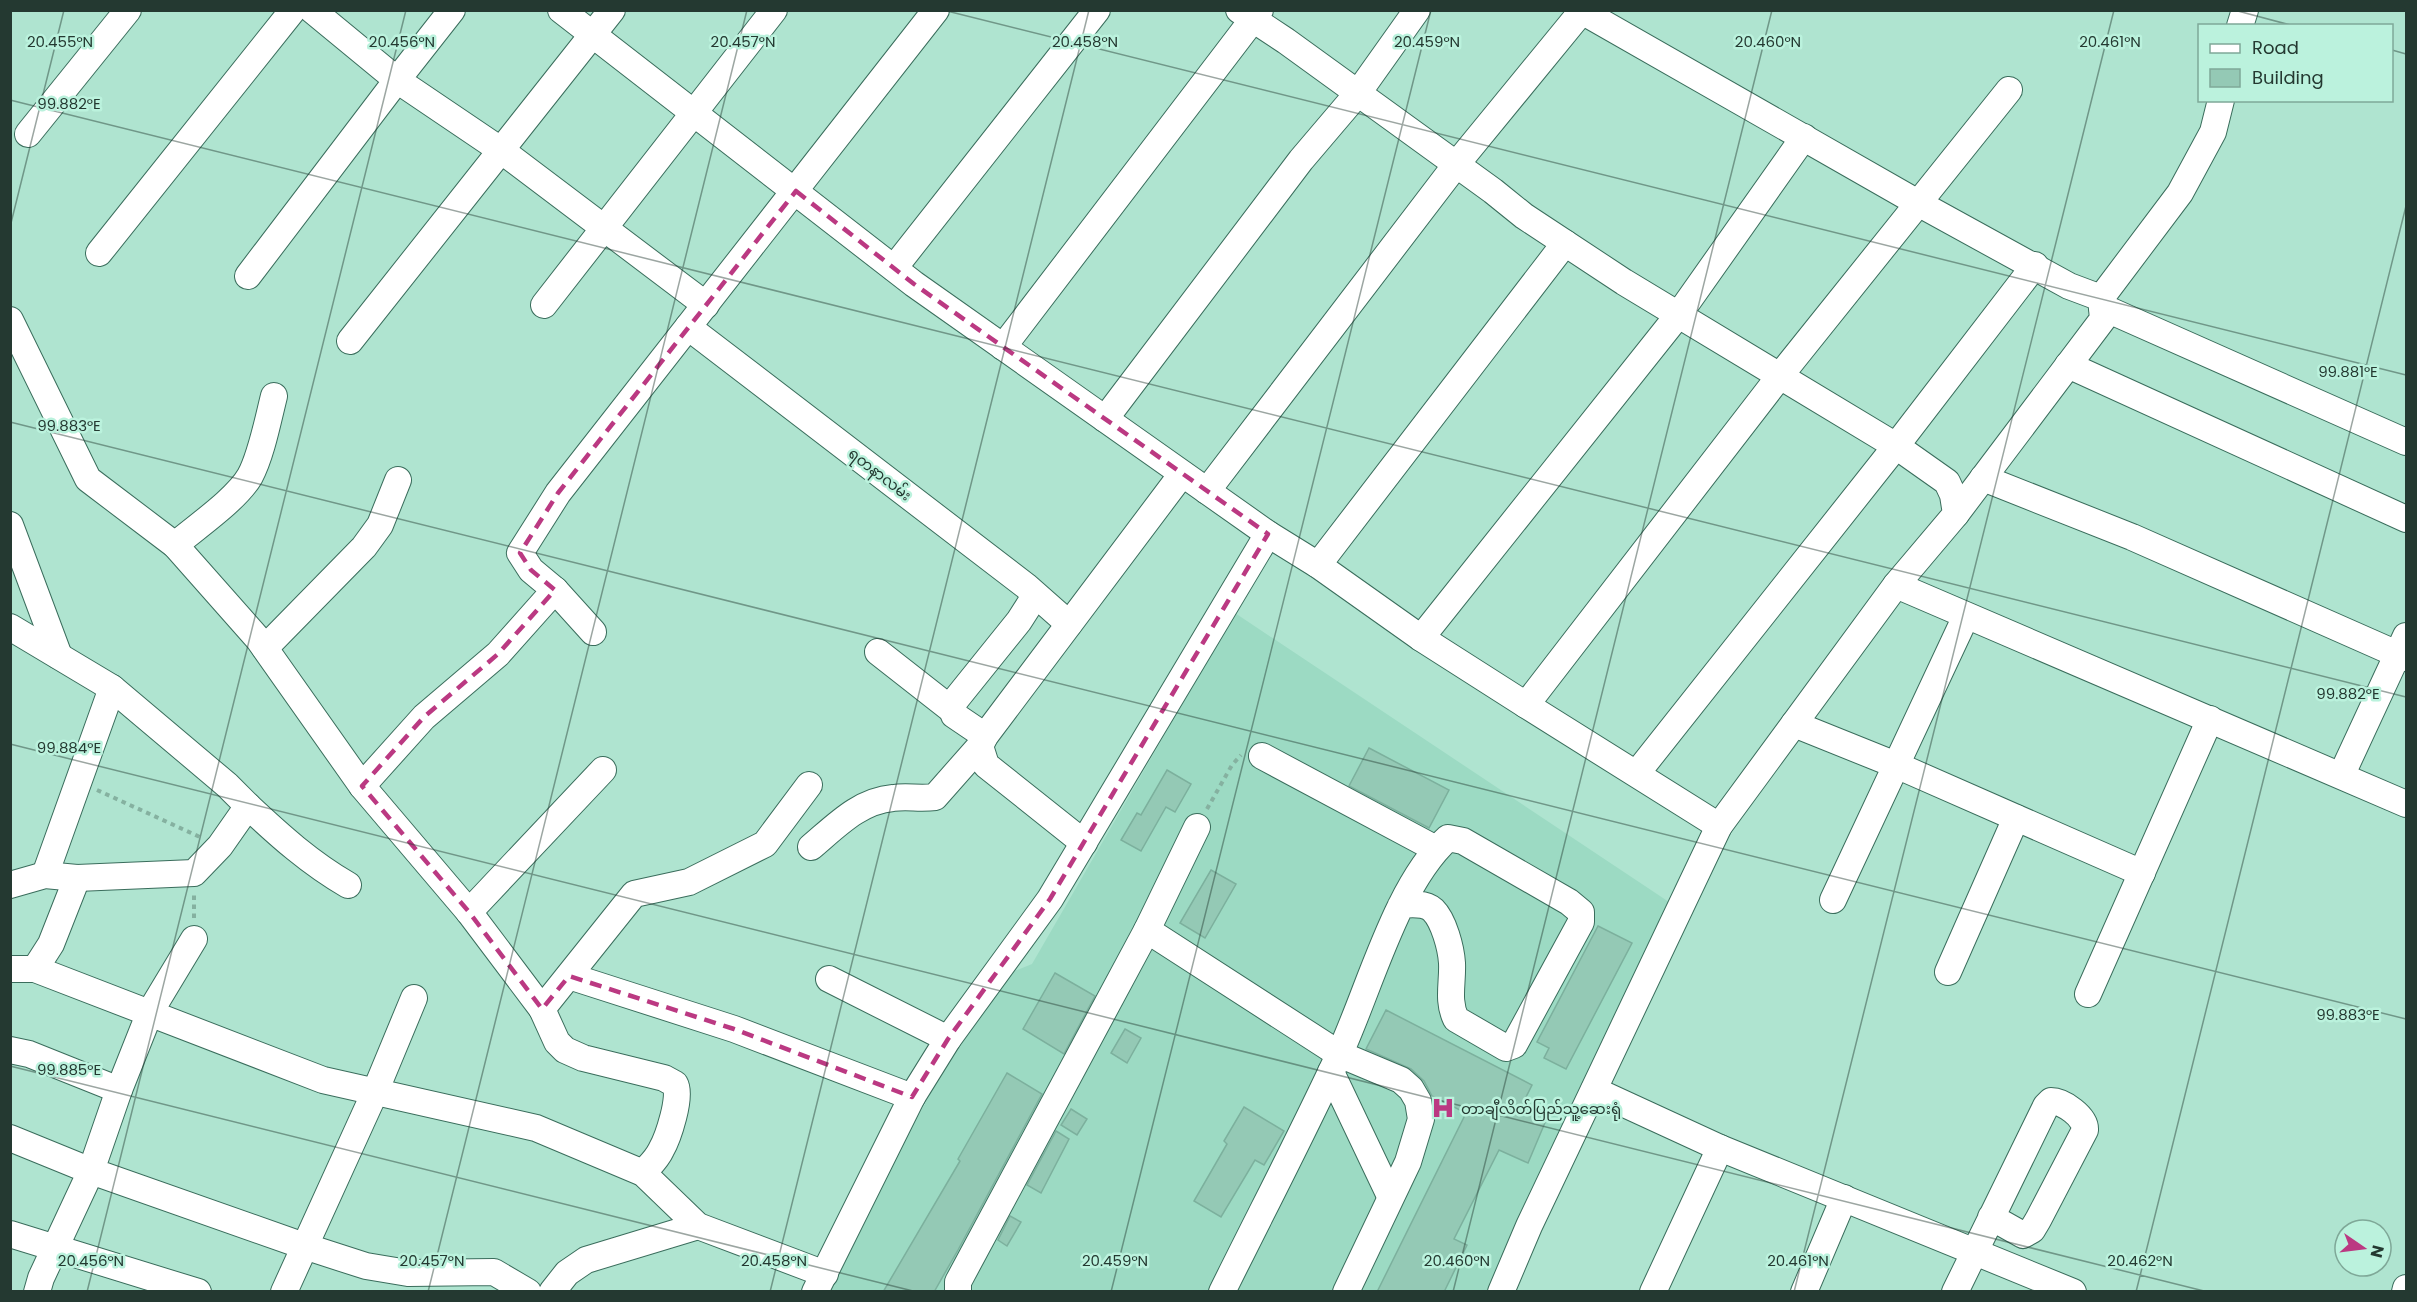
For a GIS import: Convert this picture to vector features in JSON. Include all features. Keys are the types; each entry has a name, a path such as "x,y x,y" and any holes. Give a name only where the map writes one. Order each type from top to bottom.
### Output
{"street":[{"path":"28,134 128,10"},
{"path":"99,253 293,10"},
{"path":"312,10 398,80 502,151 706,305"},
{"path":"248,276 452,10"},
{"path":"561,10 894,268 1182,474 1268,534 1318,565 1421,638 1719,826"},
{"path":"351,341 612,10"},
{"path":"544,305 774,10"},
{"path":"593,632 555,590 531,570 520,553 558,494 936,10"},
{"path":"894,268 1097,10"},
{"path":"1105,419 1301,160 1358,93 1417,10"},
{"path":"1207,491 1455,166 1581,11 1611,18 1804,137 2069,286 2406,442"},
{"path":"1003,347 1250,14 1524,216 1624,282 1896,446 1947,482 1953,495 1956,514"},
{"path":"1526,705 1779,377 2009,90"},
{"path":"1501,1292 1529,1226 1719,826 1896,585 1956,514 2103,319 2102,302 2180,193 2213,132 2220,102"},
{"path":"1421,638 1679,314 1804,137"},
{"path":"1318,565 1565,243"},
{"path":"1637,773 1896,446 2035,265"},
{"path":"10,321 88,479 175,545 265,648 362,786 469,912 542,1009 557,1042 565,1050 583,1058 664,1078 678,1088 672,1121 661,1151 643,1173"},
{"name":"ရတနာလမ်း","path":"688,327 1069,624"},
{"path":"2068,365 2406,519"},
{"path":"175,545 229,500 250,477 274,396"},
{"path":"811,848 860,806 892,798 935,797 983,741 1182,474"},
{"path":"1983,478 2404,650 2342,774"},
{"path":"265,648 364,547 380,525 398,480"},
{"path":"10,525 59,656"},
{"path":"77,878 51,944 23,969 150,1012 323,1080 536,1128 643,1173 698,1226 820,1283 912,1097 948,1039 1050,899 1268,534"},
{"path":"1896,585 2342,774 2406,804"},
{"path":"362,786 424,717 498,654 555,590"},
{"path":"952,710 953,703 1019,621 1035,596"},
{"path":"1833,900 1966,616"},
{"path":"10,627 112,688 227,785 303,856 318,868 348,885"},
{"path":"878,652 952,710 954,715 983,741 986,765 1084,843"},
{"path":"45,875 112,688"},
{"path":"2088,994 2210,719"},
{"path":"1794,724 1896,765 2142,873"},
{"path":"1262,756 1436,849"},
{"path":"469,912 603,770"},
{"path":"542,1009 634,894 689,882 765,844 809,785"},
{"path":"10,885 45,875 77,878 194,873 220,846 248,806"},
{"path":"1948,972 2016,818"},
{"path":"958,1292 958,1282 1147,930 1197,827"},
{"path":"1222,1292 1335,1063 1401,905 1436,849 1448,838 1464,841 1569,902 1581,912 1581,922 1514,1045 1506,1048 1456,1019 1450,1001 1452,961 1444,929 1432,910 1418,904 1401,905"},
{"path":"1147,930 1335,1063 1401,1080 1411,1089 1418,1101 1421,1119 1408,1162 1346,1292"},
{"path":"37,1292 41,1278 91,1171 119,1090 150,1012 194,939"},
{"path":"569,976 734,1029 912,1097"},
{"path":"829,979 948,1039"},
{"path":"284,1292 375,1092 414,998"},
{"path":"10,1050 29,1054 119,1090"},
{"path":"1335,1063 1390,1196"},
{"path":"1594,1090 1720,1148 2073,1292"},
{"path":"1955,1292 1974,1250 2046,1106 2051,1101 2058,1101 2082,1119 2085,1130 2038,1220 2032,1230 2023,1234 1991,1217"},
{"path":"10,1138 91,1171 366,1266 408,1274 494,1272 528,1292"},
{"path":"1653,1292 1720,1148"},
{"path":"1804,1292 1844,1198"},
{"path":"552,1292 567,1273 586,1260 698,1226"},
{"path":"10,1234 198,1292"}],"path":[{"path":"1197,827 1232,765 1243,753 1262,756"},
{"path":"78,781 220,846"},
{"path":"194,873 194,939"}],"highlighted area":[{"path":"796,191 914,284 1268,534 1050,899 948,1039 912,1097 734,1029 569,976 542,1009 469,912 362,786 424,717 498,654 555,590 531,570 520,553 558,493"}],"shaded area":[{"path":"1235,613 1669,902 1489,1291 823,1292 962,1035 1007,974 1032,964"}],"building":[{"path":"1369,748 1449,790 1429,828 1349,786"},
{"path":"1167,770 1191,784 1175,812 1166,807 1141,851 1121,840 1137,813 1141,815"},
{"path":"1211,870 1236,884 1205,938 1180,923"},
{"path":"1598,926 1632,943 1566,1069 1544,1058 1549,1048 1537,1042"},
{"path":"1055,973 1095,996 1064,1054 1023,1029"},
{"path":"1386,1010 1532,1085 1521,1107 1547,1118 1528,1163 1499,1150 1454,1239 1467,1245 1444,1292 1377,1292 1466,1113 1432,1096 1424,1081 1411,1069 1366,1049"},
{"path":"1125,1029 1141,1038 1127,1063 1111,1053"},
{"path":"1007,1073 1042,1094 958,1250 934,1292 883,1292 960,1161 958,1159"},
{"path":"1244,1107 1284,1131 1264,1165 1255,1160 1221,1217 1194,1201 1227,1144 1224,1141"},
{"path":"1071,1109 1087,1119 1077,1135 1061,1125"},
{"path":"1056,1131 1069,1139 1041,1193 1027,1185"},
{"path":"1010,1216 1021,1222 1007,1246 998,1240"}],"place":[{"name":"တာချီလိတ်ပြည်သူ့ဆေးရုံ","path":"1443,1108"}]}
